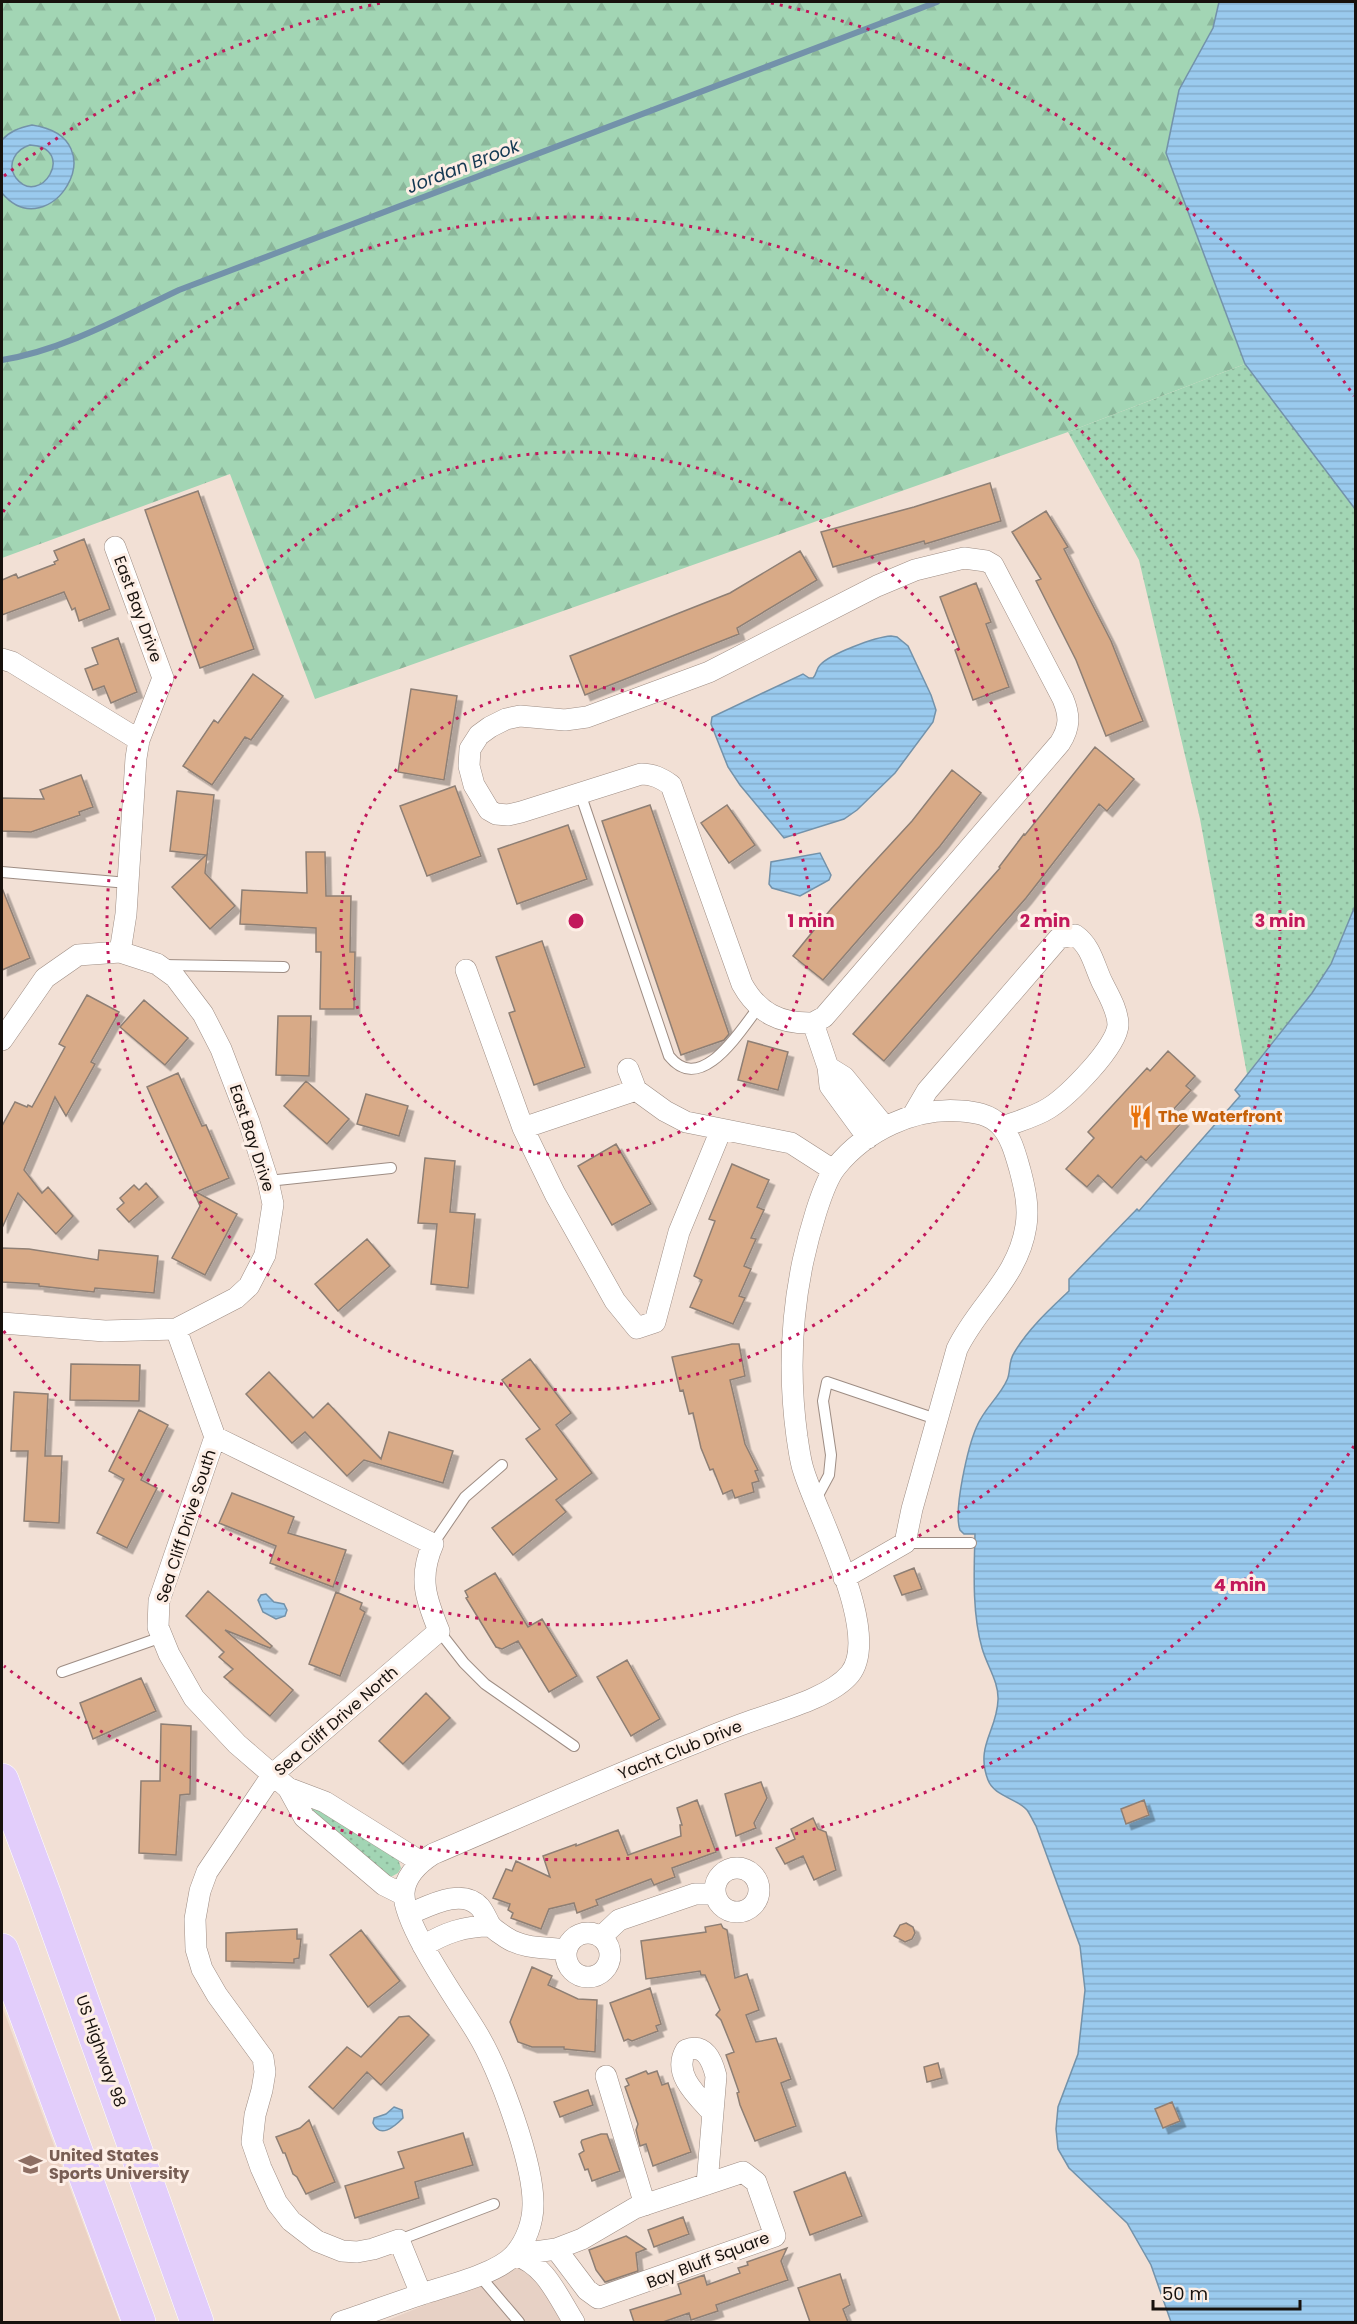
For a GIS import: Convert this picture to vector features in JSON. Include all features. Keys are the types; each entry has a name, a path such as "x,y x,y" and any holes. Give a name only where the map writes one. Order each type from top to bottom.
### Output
{"main road":[{"name":"US Highway 98","path":"2,1780 197,2322"},
{"path":"2,1950 139,2322"}],"street":[{"name":"East Bay Drive","path":"115,548 163,678 139,740 128,883 120,952"},
{"path":"964,558 986,561 993,565 1069,713 1066,734 1060,743 824,1017 813,1023 797,1023 768,1014 758,1008 742,984 670,785 662,778 651,774 641,774 580,794 521,812 508,815 496,814 489,810 474,785 469,766 470,749 479,735 506,719 520,716 576,720 709,672 877,586 915,570 964,558"},
{"path":"2,658 139,740"},
{"path":"844,1578 906,1544 912,1509 957,1349 969,1327 1001,1287 1015,1263 1026,1225 1026,1197 1014,1151 1003,1127 1048,1109 1061,1100 1115,1039 1118,1024 1115,1012 1083,941 1075,935 1059,938 927,1091 914,1115"},
{"name":"East Bay Drive","path":"2,1040 45,978 78,955 120,952 156,964 175,977 203,1014 221,1048 249,1122 273,1204 265,1255 249,1286 236,1298 176,1329"},
{"path":"466,970 523,1128 555,1194 615,1301 637,1328 655,1322 679,1232 722,1130"},
{"path":"813,1023 828,1068 830,1086 877,1132"},
{"path":"628,1069 636,1090 665,1112 686,1122 790,1143 833,1170"},
{"path":"523,1128 636,1090"},
{"name":"Yacht Club Drive","path":"407,1904 406,1881 421,1862 433,1854 692,1744 808,1701 849,1674 857,1660 860,1642 858,1621 802,1469 792,1399 796,1307 803,1262 815,1216 833,1170 877,1132 914,1115 953,1110 979,1113 1003,1127"},
{"path":"2,1323 105,1331 176,1329"},
{"name":"Sea Cliff Drive South","path":"176,1329 215,1437 159,1601 158,1627 169,1654 194,1698 237,1744 281,1781"},
{"path":"215,1437 433,1544 426,1560 424,1585 439,1631"},
{"name":"Sea Cliff Drive North","path":"399,2240 373,2249 357,2252 342,2251 317,2241 291,2221 277,2203 252,2142 255,2115 265,2072 263,2058 217,1995 202,1969 196,1948 195,1919 200,1891 207,1872 281,1781 439,1631"},
{"name":"Sea Cliff Drive North","path":"281,1781 325,1802 421,1862"},
{"name":"Sea Cliff Drive North","path":"281,1781 304,1817 407,1904"},
{"path":"601,1937 619,1920 695,1894 715,1894"},
{"path":"514,2255 530,2228 532,2217 533,2193 526,2158 490,2056 423,1946 407,1904 465,1899 477,1904 486,1915 490,1926 508,1939 526,1946 566,1950"},
{"path":"423,1946 455,1930 472,1926 490,1926"},
{"path":"594,1933 601,1937 606,1942 610,1956 608,1963 599,1974 585,1976 572,1970 568,1964 566,1950 573,1937 594,1933"},
{"path":"606,2076 645,2205"},
{"path":"341,2322 480,2275 514,2255 556,2249 582,2239 635,2208 707,2184 711,2149 711,2111"},
{"name":"Bay Bluff Square","path":"556,2249 583,2285 598,2298 776,2236 756,2182 743,2172 707,2184"},
{"path":"399,2240 421,2294"},
{"path":"514,2255 527,2259 536,2266 574,2322"}],"lane":[{"path":"580,794 669,1056 674,1063 683,1068 693,1069 712,1062 758,1008"},
{"path":"2,872 128,883"},
{"path":"156,964 284,968"},
{"path":"268,1181 391,1168"},
{"path":"814,1501 829,1475 831,1455 823,1401 827,1383 936,1419"},
{"path":"433,1544 465,1497 502,1465"},
{"path":"906,1544 971,1543"},
{"path":"439,1631 464,1663 485,1684 574,1746"},
{"path":"62,1672 162,1637"},
{"path":"399,2240 494,2204"},
{"path":"480,2275 519,2322"}],"shaded area":[{"name":"United States Sports University","path":"2,2006 120,2322 2,2322"},
{"path":"514,2265 531,2272 563,2322 383,2322 499,2275"}],"green space":[{"path":"2,2 1219,2 1213,28 1198,57 1166,153 1245,364 1068,432 315,699 230,474 2,558"},
{"path":"1245,364 1355,509 1355,906 1331,964 1312,993 1247,1074 1200,819 1139,560 1068,432"},
{"path":"313,1802 397,1856 401,1868 398,1873 389,1878 307,1811"}],"water":[{"path":"1219,2 1355,2 1355,509 1245,364 1166,153 1179,90 1213,28"},
{"path":"32,125 58,134 71,149 74,167 68,185 55,200 39,208 20,207 2,193 2,140 12,132","holes":["30,145 44,149 51,156 53,165 50,174 44,182 35,186 25,186 13,173 14,158 20,150"]},
{"path":"891,636 897,637 908,646 936,710 933,722 895,773 857,810 844,819 784,838 728,767 711,724 712,717 803,674 813,678 820,665 843,651"},
{"path":"820,853 831,875 829,880 800,896 772,888 769,884 771,862"},
{"path":"1355,906 1355,2322 1171,2322 1151,2265 1127,2223 1069,2168 1058,2149 1056,2129 1058,2107 1078,2054 1085,1990 1080,1946 1036,1826 1027,1810 995,1790 988,1780 984,1758 985,1748 997,1711 998,1693 979,1635 974,1592 975,1534 964,1534 960,1530 958,1509 966,1463 977,1426 1004,1386 1012,1356 1039,1320 1069,1291 1069,1279 1137,1209 1139,1211 1240,1096 1235,1090 1312,993 1331,964"},
{"path":"266,1594 274,1602 284,1604 287,1610 285,1616 276,1619 263,1612 258,1600 261,1595"},
{"path":"394,2107 402,2110 403,2118 387,2130 376,2128 373,2123 374,2118 386,2114"}],"building":[{"path":"990,483 1001,521 925,544 924,541 833,567 821,532 914,507"},
{"path":"198,491 254,649 200,668 145,510"},
{"path":"1046,511 1068,547 1064,549 1111,641 1143,721 1106,736 1076,660 1036,581 1041,579 1012,532"},
{"path":"84,539 110,609 79,621 75,608 72,610 64,592 2,615 2,580 16,574 18,578 55,564 54,562 58,560 54,551"},
{"path":"800,551 817,580 737,628 739,634 585,695 570,656 730,593"},
{"path":"976,583 991,622 986,624 1009,687 973,700 955,650 959,648 940,597"},
{"path":"118,638 137,692 111,703 104,686 93,690 85,669 98,664 92,648"},
{"path":"253,674 283,696 251,740 245,737 212,785 183,766 214,720 218,723"},
{"path":"411,689 457,696 444,780 398,772"},
{"path":"1095,747 1134,779 1107,811 1099,804 1026,898 884,1061 853,1034 1000,868 1024,834"},
{"path":"952,770 981,793 940,846 823,980 793,956 831,909 912,821"},
{"path":"81,775 93,807 79,812 80,815 31,832 2,831 2,798 44,799 40,790"},
{"path":"455,786 481,856 427,876 400,806"},
{"path":"177,791 214,795 205,873 235,906 210,929 172,887 206,855 170,851"},
{"path":"650,805 729,1034 724,1040 681,1055 602,821"},
{"path":"727,805 755,845 729,863 701,823"},
{"path":"568,825 587,879 517,904 498,849"},
{"path":"306,852 325,852 326,896 351,896 350,952 355,952 354,1009 320,1009 321,952 316,952 316,928 240,924 242,890 307,893"},
{"path":"2,888 30,958 2,970"},
{"path":"542,941 585,1067 534,1085 509,1013 515,1011 496,957"},
{"path":"87,995 119,1012 91,1062 95,1064 66,1116 55,1097 24,1170 42,1193 48,1187 73,1216 56,1234 18,1193 2,1228 2,1126 15,1102 32,1107 65,1047 59,1044"},
{"path":"144,1000 188,1038 165,1065 120,1027"},
{"path":"278,1016 311,1016 309,1076 276,1075"},
{"path":"748,1041 788,1052 778,1090 738,1080"},
{"name":"The Waterfront","path":"1168,1051 1195,1076 1186,1086 1191,1090 1172,1111 1183,1121 1146,1161 1141,1156 1112,1188 1098,1175 1087,1187 1066,1169 1094,1138 1088,1132 1147,1068 1150,1071"},
{"path":"178,1073 202,1126 206,1125 229,1178 196,1192 237,1214 205,1275 172,1258 200,1206 147,1087"},
{"path":"306,1081 349,1119 327,1144 284,1106"},
{"path":"366,1094 408,1106 399,1136 357,1124"},
{"path":"616,1144 651,1204 612,1225 578,1166"},
{"path":"425,1158 455,1161 450,1212 475,1214 468,1288 431,1284 437,1224 418,1223"},
{"path":"732,1164 769,1180 757,1207 764,1210 751,1238 756,1239 744,1266 751,1269 739,1296 745,1298 733,1324 690,1307 702,1280 694,1276 715,1221 709,1219"},
{"path":"146,1183 158,1197 129,1222 117,1209 124,1203 120,1198 134,1185 139,1190"},
{"path":"367,1239 390,1266 338,1311 315,1284"},
{"path":"2,1248 29,1249 98,1260 99,1250 158,1256 154,1293 95,1288 94,1292 39,1286 39,1284 2,1282"},
{"path":"739,1344 745,1376 730,1380 745,1444 758,1470 755,1471 759,1481 752,1483 754,1492 735,1498 732,1490 723,1494 713,1469 710,1470 701,1448 693,1413 689,1414 683,1390 680,1391 672,1357"},
{"path":"530,1359 571,1413 556,1425 592,1473 556,1500 566,1512 513,1555 492,1528 557,1479 526,1439 540,1429 502,1380"},
{"path":"71,1364 140,1365 139,1401 70,1400"},
{"path":"269,1372 313,1418 328,1403 381,1459 389,1432 453,1451 443,1483 364,1460 347,1476 305,1432 292,1443 246,1394"},
{"path":"14,1392 48,1394 45,1456 62,1456 59,1523 24,1521 28,1451 11,1451"},
{"path":"139,1410 168,1425 141,1480 157,1488 127,1548 97,1533 124,1479 109,1471"},
{"path":"232,1493 294,1517 288,1533 346,1550 333,1587 270,1563 276,1546 219,1523"},
{"path":"914,1568 922,1589 902,1595 894,1576"},
{"path":"495,1573 528,1627 542,1619 577,1676 549,1692 518,1641 502,1649 496,1647 466,1598 468,1597 465,1591"},
{"path":"208,1591 272,1646 270,1648 225,1630 293,1690 270,1716 224,1677 233,1669 219,1657 224,1652 186,1616"},
{"path":"336,1592 362,1603 360,1609 365,1612 340,1676 309,1664"},
{"path":"627,1660 660,1719 631,1736 597,1677"},
{"path":"141,1678 156,1711 93,1739 80,1703"},
{"path":"426,1693 450,1718 403,1764 379,1741"},
{"path":"161,1724 191,1726 190,1794 180,1795 176,1855 139,1853 141,1781 160,1781"},
{"path":"761,1782 767,1798 754,1823 756,1828 736,1836 725,1794"},
{"path":"697,1800 716,1852 672,1868 675,1877 654,1885 651,1879 596,1900 598,1905 577,1913 574,1903 549,1909 541,1929 511,1918 513,1913 508,1910 510,1904 493,1898 506,1869 512,1871 516,1861 550,1877 543,1856 618,1830 628,1855 681,1836 680,1825 682,1825 677,1808"},
{"path":"1144,1800 1149,1815 1126,1824 1121,1809"},
{"path":"813,1818 818,1829 826,1832 836,1870 814,1880 803,1856 785,1864 776,1848 795,1839 791,1829"},
{"path":"906,1923 913,1927 915,1933 912,1939 905,1942 894,1936 900,1925"},
{"path":"721,1924 727,1930 735,1978 747,1974 759,2010 746,2015 756,2042 776,2038 791,2079 781,2083 796,2126 755,2141 740,2105 737,2093 739,2092 726,2055 734,2052 721,2020 716,2015 720,2010 705,1975 701,1975 700,1971 646,1979 641,1941 706,1932 705,1927"},
{"path":"297,1929 297,1939 301,1939 299,1958 294,1959 294,1963 226,1961 226,1933"},
{"path":"361,1930 400,1981 368,2007 330,1955"},
{"path":"532,1967 552,1976 548,1985 578,1999 597,2000 595,2052 564,2049 564,2047 532,2047 518,2042 510,2022"},
{"path":"650,1988 661,2024 656,2026 658,2031 632,2041 628,2039 624,2041 610,2003"},
{"path":"409,2016 429,2035 381,2085 367,2072 333,2109 309,2087 347,2047 361,2057 399,2017"},
{"path":"938,2063 942,2078 927,2082 924,2067"},
{"path":"646,2071 648,2074 657,2071 662,2085 668,2083 691,2152 653,2166 646,2144 640,2146 636,2130 638,2124 625,2087 629,2085 626,2079"},
{"path":"588,2090 593,2105 560,2117 554,2102"},
{"path":"1172,2102 1180,2121 1163,2128 1155,2109"},
{"path":"309,2120 335,2182 306,2194 293,2174 276,2137 300,2128"},
{"path":"463,2133 473,2165 415,2182 419,2198 355,2218 345,2186 404,2168 398,2152"},
{"path":"607,2134 620,2171 592,2181 579,2154 584,2151 581,2142"},
{"path":"845,2172 862,2216 810,2235 794,2192"},
{"path":"683,2217 689,2234 654,2247 648,2230"},
{"path":"626,2236 646,2249 636,2253 638,2271 605,2282 596,2270 589,2250"},
{"path":"787,2248 781,2261 788,2280 716,2305 718,2311 691,2320 689,2313 663,2322 634,2322 630,2310 681,2294 678,2284 704,2275 707,2285 740,2273 738,2268 748,2265 747,2262"},
{"path":"840,2274 850,2305 843,2309 848,2322 810,2322 798,2288"}],"waterway":[{"name":"Jordan Brook","path":"2,360 70,341 179,290 937,2"}],"place":[{"name":"The Waterfront","path":"1140,1116"},
{"name":"United States Sports University","path":"31,2164"}]}
